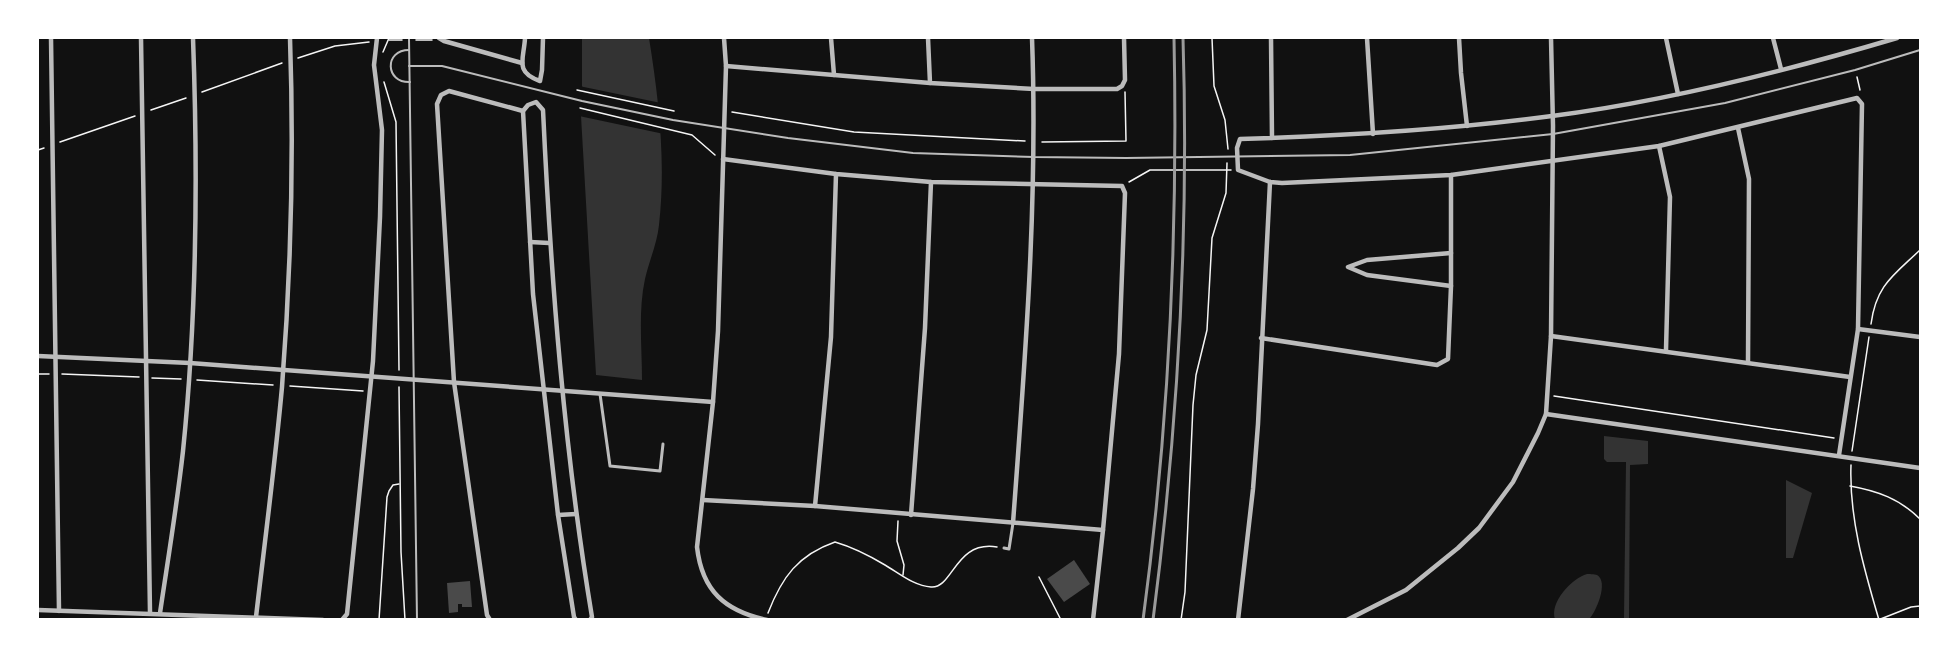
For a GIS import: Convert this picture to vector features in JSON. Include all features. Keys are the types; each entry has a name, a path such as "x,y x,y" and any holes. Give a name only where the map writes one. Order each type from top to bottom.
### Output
{"street":[{"path":"51,38 59,611"},
{"path":"141,38 150,613"},
{"path":"160,613 183,452 190,363 196,218 193,38"},
{"path":"256,617 282,385 292,217 290,38"},
{"path":"525,38 522,69 526,75 540,81 543,38"},
{"path":"724,38 726,66 718,331 713,402 697,547 700,570 727,605 744,614 766,619"},
{"path":"831,38 834,75"},
{"path":"928,38 930,83"},
{"path":"1004,548 1009,549 1013,523 1026,337 1034,185 1032,38"},
{"path":"726,66 930,83 1117,89 1125,80 1124,38"},
{"path":"1271,38 1272,138"},
{"path":"1367,38 1373,134"},
{"path":"1459,38 1467,126"},
{"path":"1347,620 1406,590 1479,528 1513,483 1546,414 1551,336 1553,116 1551,38"},
{"path":"1666,38 1678,94"},
{"path":"1773,38 1781,69"},
{"path":"1839,455 1858,329 1862,104 1860,100 1852,98 1659,146 1451,175 1270,182 1238,170 1237,156 1240,139 1373,134 1467,126 1553,116 1678,94 1897,38"},
{"path":"344,618 372,376 382,130 374,65 377,39"},
{"path":"437,39 522,63"},
{"path":"490,620 486,615 454,382 437,104 441,95 449,91 523,111"},
{"path":"576,620 558,514 543,388 530,242 523,111 528,105 536,102 543,110 549,243 562,391 576,514 592,617 590,620"},
{"path":"1738,128 1749,179 1748,362"},
{"path":"1659,146 1670,197 1671,213 1666,350"},
{"path":"723,159 836,174 931,182 1122,186 1125,193 1119,354 1093,620"},
{"path":"815,506 831,337 836,174"},
{"path":"1261,338 1437,366 1448,359 1451,286 1451,175"},
{"path":"911,515 924,336 931,182"},
{"path":"1238,620 1253,486 1270,182"},
{"path":"530,242 549,243"},
{"path":"1451,253 1367,260 1348,267 1367,275 1451,286"},
{"path":"1858,329 1920,337"},
{"path":"1551,336 1850,377"},
{"path":"38,357 190,363 713,402"},
{"path":"600,394 610,466 660,471 663,444"},
{"path":"1546,414 1920,468"},
{"path":"703,500 815,506 1103,530"},
{"path":"558,514 576,514"},
{"path":"38,610 323,620"}],"lane":[{"path":"409,39 417,620"},
{"path":"409,50 395,55 391,69 400,81 410,82"},
{"path":"410,66 442,66 582,101 724,129 913,153 1034,158 1350,155 1553,134 1725,103 1855,70 1920,50"}],"path":[{"path":"1181,620 1185,592 1196,375 1207,330 1212,238 1226,193 1228,156 1225,120 1214,86 1212,38"},
{"path":"38,150 291,60 335,46 377,39"},
{"path":"382,55 389,39 437,39"},
{"path":"382,76 396,122 401,552 405,620"},
{"path":"725,111 854,132 1033,142 1126,141 1126,93 1122,86"},
{"path":"577,90 674,111"},
{"path":"580,108 692,135 716,156 723,159"},
{"path":"1122,186 1150,170 1238,170"},
{"path":"1920,250 1887,281 1874,305 1852,457 1850,486 1857,539 1878,620 1911,607 1920,606"},
{"path":"38,374 188,379 370,392"},
{"path":"1551,396 1841,439"},
{"path":"379,620 387,497 393,485 400,484"},
{"path":"1850,486 1892,497 1905,504 1920,519"},
{"path":"899,514 897,542 904,565 903,576"},
{"path":"766,619 783,581 800,561 815,549 835,542 884,564 920,585 936,587 970,550 989,545 1004,548"},
{"path":"1039,577 1060,620"}],"shaded area":[{"path":"582,38 649,38 656,85 662,178 658,232 645,279 642,304 642,380 596,375 581,116 586,109 582,86"},
{"path":"1604,436 1648,441 1648,464 1630,465 1629,619 1624,619 1626,462 1607,462 1604,459"},
{"path":"1786,480 1812,493 1793,558 1786,558"},
{"path":"1587,574 1597,575 1602,584 1598,604 1592,615 1589,619 1555,619 1555,606 1563,592 1575,580"}],"pier":[{"path":"579,86 661,103 664,134 579,116 583,109"}],"building":[{"path":"1074,560 1090,584 1064,602 1047,579"},
{"path":"470,581 472,607 462,607 462,604 458,604 458,612 449,613 447,583"}],"railway":[{"path":"1143,620 1159,475 1170,329 1173,257 1174,38"},
{"path":"1153,620 1169,475 1180,329 1184,184 1183,38"}]}
